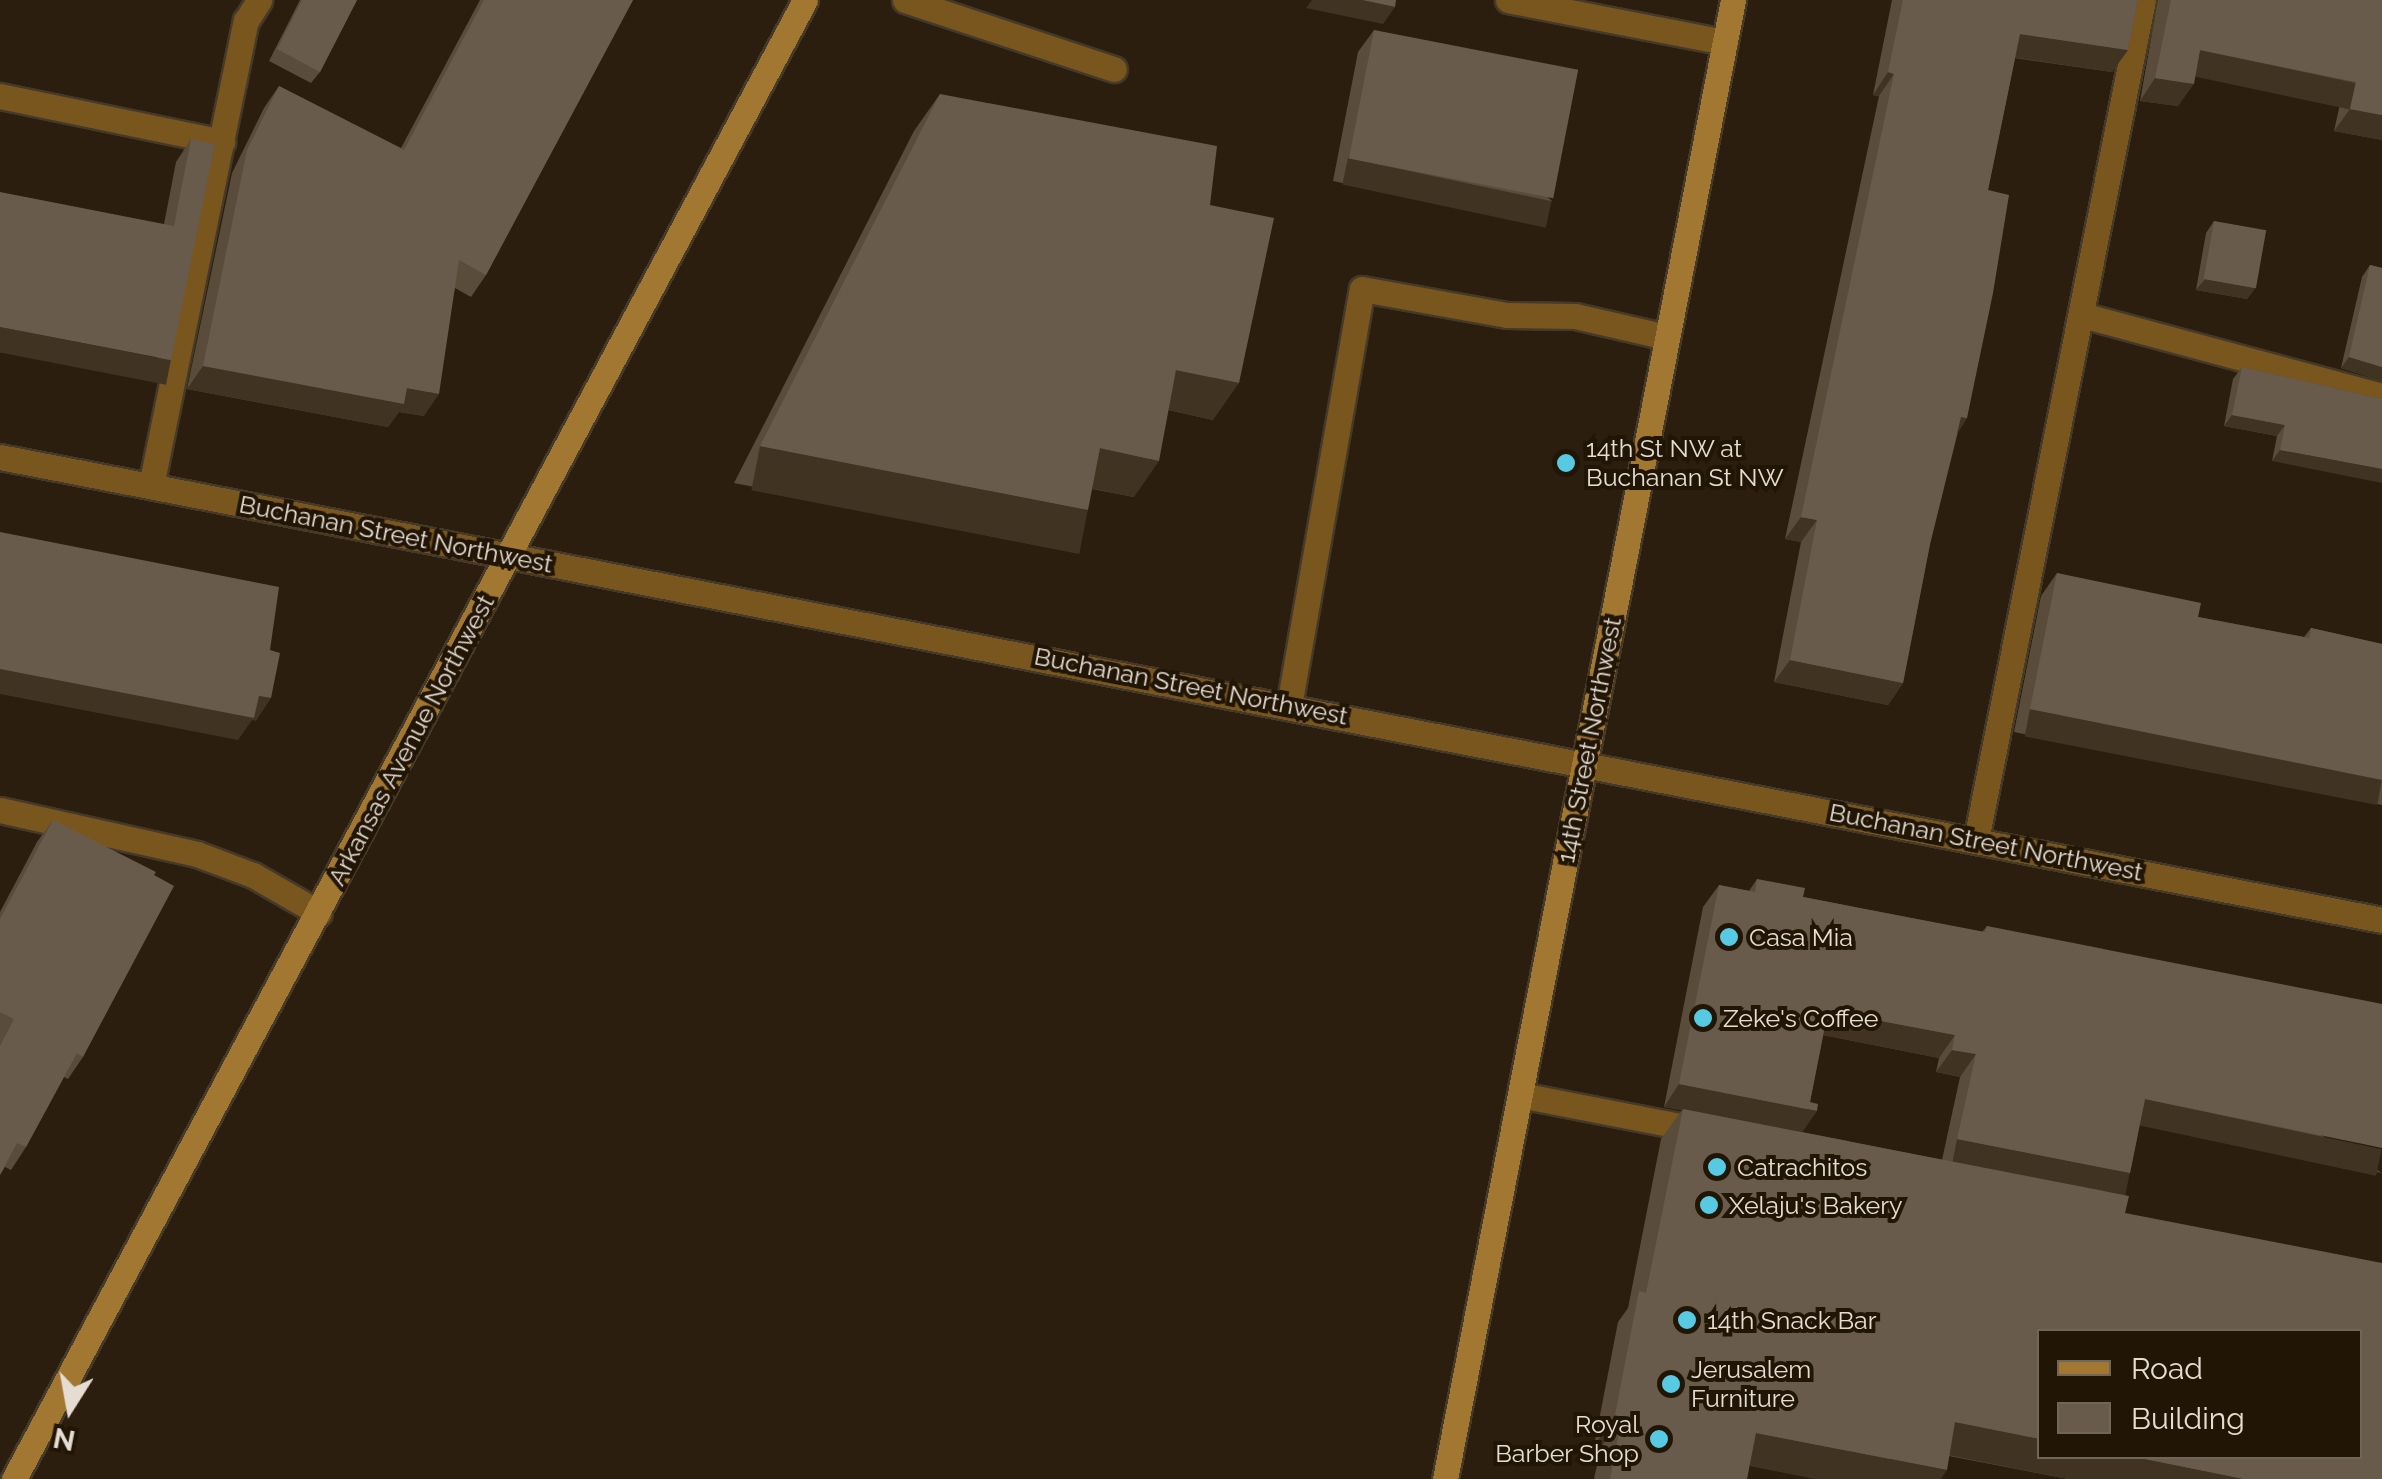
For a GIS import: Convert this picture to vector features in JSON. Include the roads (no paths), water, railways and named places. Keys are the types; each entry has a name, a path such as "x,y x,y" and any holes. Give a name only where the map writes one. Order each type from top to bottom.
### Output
{"main road":[{"name":"Arkansas Avenue Northwest","path":"14,1479 805,0"},
{"name":"14th Street Northwest","path":"1445,1479 1733,0"}],"street":[{"path":"151,486 246,21 258,0"},
{"path":"905,0 1114,69"},
{"path":"1508,0 1607,9 1725,42"},
{"path":"1976,840 2143,0"},
{"path":"0,96 222,142"},
{"path":"1290,706 1362,289 1507,314 1575,316 1667,337"},
{"path":"2082,316 2382,396"},
{"name":"Buchanan Street Northwest","path":"0,457 2382,920"},
{"path":"0,810 197,854 254,874 319,913"},
{"path":"1520,1095 1727,1136"}],"place":[{"name":"14th St NW at Buchanan St NW","path":"1566,463"},
{"name":"Casa Mia","path":"1729,937"},
{"name":"Zeke's Coffee","path":"1703,1018"},
{"name":"Catrachitos","path":"1717,1167"},
{"name":"Xelaju's Bakery","path":"1709,1205"},
{"name":"14th Snack Bar","path":"1687,1320"},
{"name":"Jerusalem Furniture","path":"1671,1384"},
{"name":"Royal Barber Shop","path":"1659,1439"}]}
